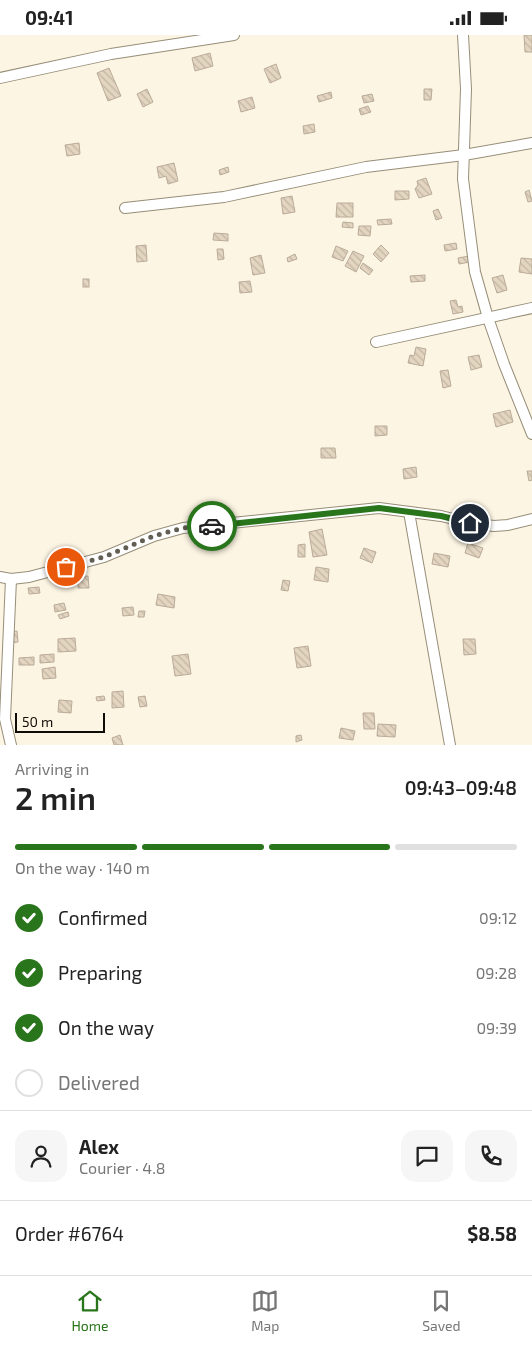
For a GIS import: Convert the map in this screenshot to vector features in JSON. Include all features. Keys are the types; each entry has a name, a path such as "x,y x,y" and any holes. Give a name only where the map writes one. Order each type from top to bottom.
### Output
{"street":[{"path":"0,78 112,54 234,35"},
{"path":"463,35 466,89 463,179 475,272 504,364 532,434"},
{"path":"125,208 224,197 366,167 464,155 532,143"},
{"path":"376,342 532,308"},
{"path":"0,577 11,579 29,577 104,557 154,536 183,528 355,509 379,508 441,516 470,523 494,526 508,525 532,519"},
{"path":"408,512 450,745"},
{"path":"11,579 3,730 11,745"}],"building":[{"path":"524,35 532,35 532,52 525,52"},
{"path":"210,53 213,66 195,71 192,58"},
{"path":"276,64 281,78 270,83 264,69"},
{"path":"109,68 121,96 108,101 97,73"},
{"path":"147,89 153,102 143,107 137,94"},
{"path":"424,89 432,89 431,100 424,100"},
{"path":"331,92 332,98 319,102 317,96"},
{"path":"372,94 374,101 364,103 362,96"},
{"path":"252,97 255,108 241,112 238,101"},
{"path":"368,106 371,112 361,115 359,109"},
{"path":"314,124 315,132 304,134 303,126"},
{"path":"79,143 80,154 67,156 65,145"},
{"path":"174,163 178,181 168,184 166,176 159,178 157,167"},
{"path":"228,167 229,172 220,175 219,170"},
{"path":"426,178 432,194 419,198 415,189 418,185 417,181"},
{"path":"529,190 532,201 528,202 525,192"},
{"path":"395,191 409,191 409,199 395,200"},
{"path":"292,196 295,212 283,214 281,198"},
{"path":"337,203 353,203 353,217 336,217"},
{"path":"438,209 442,218 436,220 433,211"},
{"path":"391,219 392,224 378,225 377,220"},
{"path":"343,222 353,223 353,228 342,227"},
{"path":"359,226 371,226 370,236 358,235"},
{"path":"214,233 228,234 228,241 213,240"},
{"path":"456,243 457,249 445,251 444,245"},
{"path":"146,245 147,261 137,262 136,246"},
{"path":"381,245 389,253 381,262 373,254"},
{"path":"336,246 348,251 343,261 332,257"},
{"path":"217,249 223,249 224,259 218,260"},
{"path":"353,251 364,256 356,272 345,266"},
{"path":"295,254 297,259 288,262 287,258"},
{"path":"261,255 265,273 253,275 250,258"},
{"path":"469,256 470,262 459,264 458,258"},
{"path":"521,258 532,259 532,274 519,272"},
{"path":"363,263 373,270 369,275 360,268"},
{"path":"425,275 425,281 411,282 410,276"},
{"path":"503,275 507,290 497,293 492,278"},
{"path":"83,279 89,279 89,287 83,287"},
{"path":"250,281 252,292 240,293 239,282"},
{"path":"456,300 458,307 462,306 463,312 453,314 450,301"},
{"path":"416,347 426,349 423,366 408,363 410,355 414,356"},
{"path":"479,355 482,367 471,370 468,357"},
{"path":"448,370 451,386 443,388 440,371"},
{"path":"510,410 513,422 496,427 493,414"},
{"path":"375,426 387,426 387,435 375,436"},
{"path":"321,448 335,448 336,458 321,458"},
{"path":"416,467 417,477 404,479 403,469"},
{"path":"527,471 532,471 532,480 529,481"},
{"path":"322,529 327,555 313,557 309,532"},
{"path":"468,543 483,548 479,558 465,553"},
{"path":"305,544 305,557 298,557 298,545"},
{"path":"364,548 376,552 372,563 360,558"},
{"path":"434,553 450,556 448,567 432,564"},
{"path":"316,567 329,569 328,582 314,580"},
{"path":"88,576 89,588 78,588 78,577"},
{"path":"283,580 290,581 288,591 281,590"},
{"path":"39,587 40,593 29,594 28,588"},
{"path":"158,594 175,597 174,608 156,605"},
{"path":"64,603 66,610 55,612 54,605"},
{"path":"133,607 134,615 123,616 122,608"},
{"path":"139,611 145,611 144,617 138,617"},
{"path":"68,612 69,616 60,619 58,615"},
{"path":"17,631 18,642 10,643 9,632"},
{"path":"75,638 76,651 58,652 58,639"},
{"path":"463,639 475,639 476,654 464,655"},
{"path":"308,646 311,666 297,668 294,648"},
{"path":"54,654 54,662 40,663 40,655"},
{"path":"188,654 191,674 175,676 172,656"},
{"path":"34,657 34,665 19,665 19,658"},
{"path":"55,667 56,678 43,679 42,669"},
{"path":"123,691 124,707 112,708 112,692"},
{"path":"104,696 105,700 97,701 96,697"},
{"path":"145,696 147,706 140,707 138,697"},
{"path":"59,700 72,701 71,713 58,712"},
{"path":"363,713 374,713 375,729 364,729"},
{"path":"378,724 396,725 395,737 377,736"},
{"path":"341,728 355,731 353,740 339,738"},
{"path":"120,735 123,745 114,745 112,738"},
{"path":"301,735 302,740 296,742 296,736"}],"way so far":[{"path":"66,567 104,557 168,532 183,528 212,526"}],"route":[{"path":"212,526 355,509 379,508 441,516 470,523"}]}
